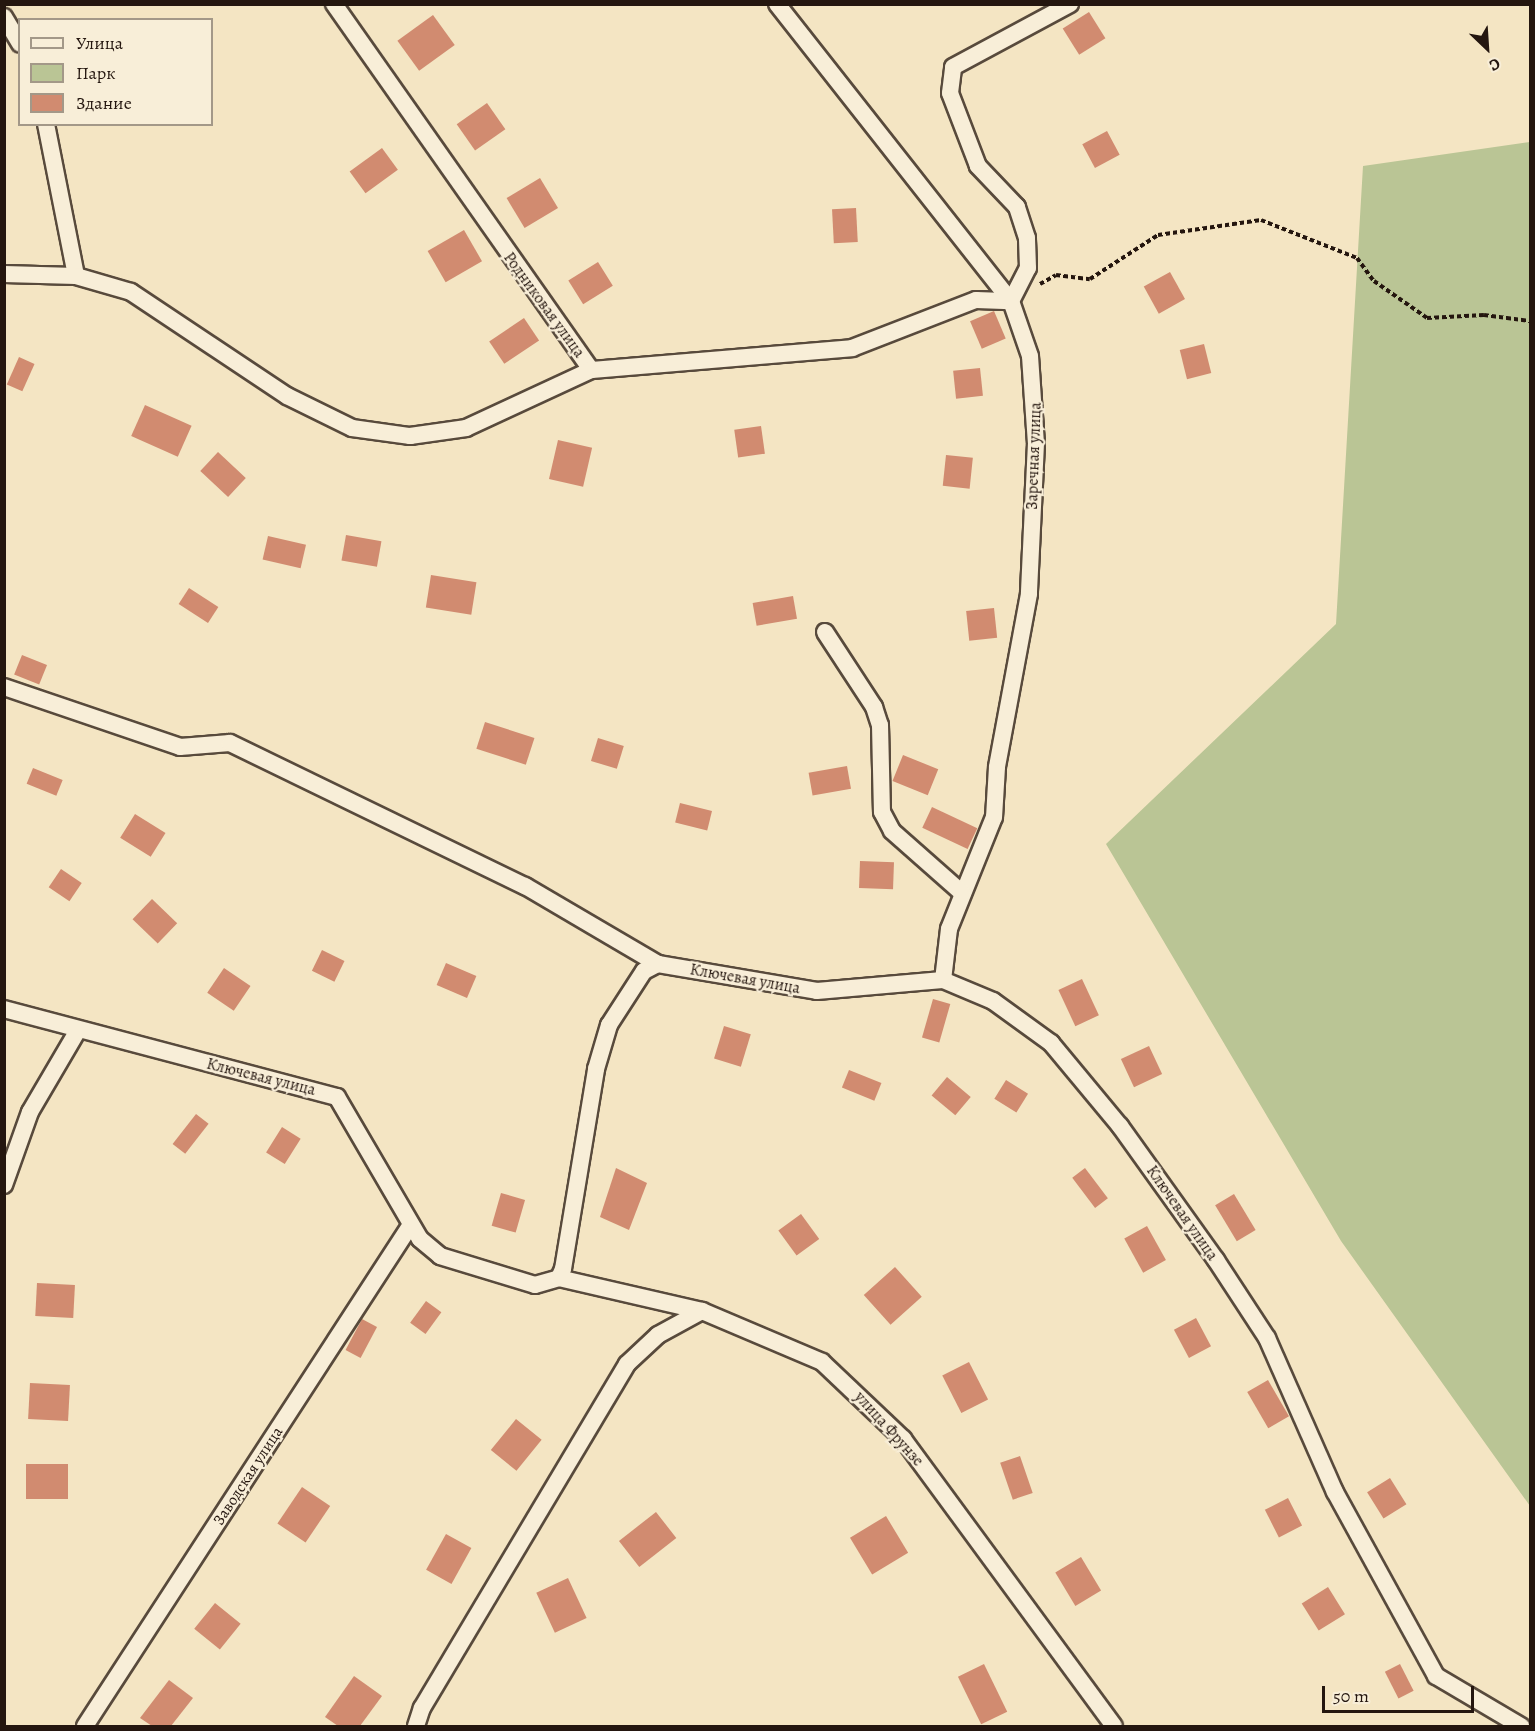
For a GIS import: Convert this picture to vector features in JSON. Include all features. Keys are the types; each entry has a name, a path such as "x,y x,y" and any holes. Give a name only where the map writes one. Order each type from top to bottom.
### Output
{"street":[{"name":"Родниковая улица","path":"334,4 591,370 852,348 976,300 1011,301"},
{"name":"Заречная улица","path":"777,4 1011,301 1030,356 1035,394 1029,594 997,767 994,817 949,929 943,980"},
{"path":"1011,301 1028,268 1027,238 1017,207 978,166 950,93 953,67 1070,4"},
{"path":"4,18 18,41"},
{"path":"46,126 76,276"},
{"path":"4,274 76,276 131,292 287,396 352,428 410,436 466,428 591,370"},
{"path":"825,633 874,707 880,725 882,812 892,831 962,892"},
{"name":"Ключевая улица","path":"4,687 180,747 230,743 525,886 658,964 818,991 943,980 993,1001 1051,1043 1120,1126 1267,1338 1335,1492 1428,1665 1446,1685 1521,1726"},
{"path":"559,1278 609,1025 633,981 658,964"},
{"name":"Ключевая улица","path":"4,1009 77,1032 337,1097 410,1226 440,1256 535,1285 559,1278"},
{"path":"4,1185 30,1112 77,1032"},
{"name":"Заводская улица","path":"85,1726 410,1226"},
{"name":"улица Фрунзе","path":"559,1278 702,1311 822,1362 903,1439 1114,1726"},
{"path":"416,1726 627,1364 658,1335 702,1311"}],"path":[{"path":"1011,301 1056,274 1090,279 1158,235 1261,220 1357,258 1374,280 1427,318 1484,315 1530,321"}],"green space":[{"path":"1530,142 1530,1506 1341,1241 1106,844 1336,624 1363,166"}],"building":[{"path":"1089,12 1105,38 1079,55 1063,28"},
{"path":"433,15 455,45 419,71 397,41"},
{"path":"487,103 505,129 475,150 457,124"},
{"path":"1107,131 1120,155 1095,168 1082,144"},
{"path":"382,148 398,170 366,193 350,172"},
{"path":"540,178 558,208 525,228 507,198"},
{"path":"856,208 858,242 834,243 832,209"},
{"path":"464,230 482,261 446,282 428,251"},
{"path":"598,262 613,286 583,304 568,281"},
{"path":"1170,272 1185,299 1159,314 1144,287"},
{"path":"994,311 1006,339 982,349 970,321"},
{"path":"524,318 539,340 504,364 489,341"},
{"path":"1204,344 1211,373 1187,379 1180,350"},
{"path":"19,357 35,364 22,391 7,384"},
{"path":"980,368 983,396 956,399 953,371"},
{"path":"145,405 192,426 178,457 131,436"},
{"path":"761,426 765,454 738,457 734,430"},
{"path":"558,440 592,448 583,487 549,479"},
{"path":"218,452 246,478 228,497 200,471"},
{"path":"946,455 973,458 970,489 943,486"},
{"path":"346,535 381,541 377,567 341,561"},
{"path":"268,536 306,545 301,568 263,559"},
{"path":"431,575 476,582 471,615 426,608"},
{"path":"189,588 218,607 208,623 179,604"},
{"path":"793,596 797,619 757,626 753,603"},
{"path":"994,608 997,638 969,641 966,611"},
{"path":"22,655 47,665 39,685 14,674"},
{"path":"485,722 534,738 526,765 476,749"},
{"path":"598,738 624,746 617,769 591,761"},
{"path":"903,755 938,769 928,795 893,781"},
{"path":"847,766 851,789 813,795 809,773"},
{"path":"33,768 63,780 56,796 27,784"},
{"path":"680,803 712,811 707,830 675,822"},
{"path":"932,807 977,828 968,849 922,828"},
{"path":"135,814 166,833 151,857 120,838"},
{"path":"860,861 894,862 893,889 859,888"},
{"path":"61,869 82,883 69,901 49,887"},
{"path":"152,899 177,923 158,943 133,919"},
{"path":"322,950 344,961 334,982 312,971"},
{"path":"446,963 476,976 467,998 437,985"},
{"path":"224,968 251,986 234,1011 207,993"},
{"path":"1082,979 1099,1015 1075,1026 1058,990"},
{"path":"933,999 950,1004 939,1042 922,1037"},
{"path":"724,1026 751,1034 741,1067 714,1059"},
{"path":"1149,1046 1162,1074 1134,1087 1121,1059"},
{"path":"849,1070 881,1083 874,1101 842,1088"},
{"path":"947,1077 971,1097 955,1115 932,1095"},
{"path":"1006,1080 1028,1094 1016,1112 994,1099"},
{"path":"196,1114 209,1124 185,1154 173,1144"},
{"path":"282,1127 301,1139 285,1164 266,1152"},
{"path":"616,1168 647,1183 629,1230 600,1217"},
{"path":"1085,1168 1108,1198 1095,1208 1072,1178"},
{"path":"501,1193 525,1200 516,1233 492,1226"},
{"path":"1234,1194 1256,1230 1237,1241 1215,1205"},
{"path":"801,1214 819,1239 797,1256 778,1230"},
{"path":"1147,1226 1166,1260 1143,1273 1124,1239"},
{"path":"895,1267 922,1297 891,1325 864,1295"},
{"path":"37,1283 75,1285 73,1318 35,1316"},
{"path":"426,1301 441,1312 426,1334 410,1323"},
{"path":"1196,1318 1211,1346 1189,1358 1174,1330"},
{"path":"362,1319 377,1327 361,1358 346,1350"},
{"path":"969,1362 988,1399 961,1413 942,1376"},
{"path":"1268,1380 1289,1416 1268,1428 1247,1392"},
{"path":"30,1383 70,1385 68,1421 28,1419"},
{"path":"516,1419 542,1440 516,1471 491,1450"},
{"path":"1020,1456 1033,1493 1013,1500 1000,1463"},
{"path":"26,1464 68,1464 68,1499 26,1499"},
{"path":"1390,1478 1406,1504 1384,1519 1367,1492"},
{"path":"302,1487 330,1506 306,1542 277,1523"},
{"path":"1288,1498 1302,1526 1279,1537 1265,1510"},
{"path":"656,1512 676,1538 639,1567 619,1541"},
{"path":"886,1516 908,1553 872,1574 850,1538"},
{"path":"446,1534 471,1548 451,1584 426,1570"},
{"path":"1081,1557 1101,1590 1075,1606 1055,1572"},
{"path":"568,1578 587,1618 555,1633 536,1593"},
{"path":"1328,1587 1345,1614 1319,1631 1302,1603"},
{"path":"215,1603 241,1624 220,1649 194,1629"},
{"path":"984,1664 1007,1712 981,1724 958,1677"},
{"path":"1400,1664 1414,1691 1398,1698 1385,1672"},
{"path":"354,1676 382,1696 360,1726 338,1726 325,1717"},
{"path":"169,1680 193,1698 171,1726 152,1726 140,1718"}]}
